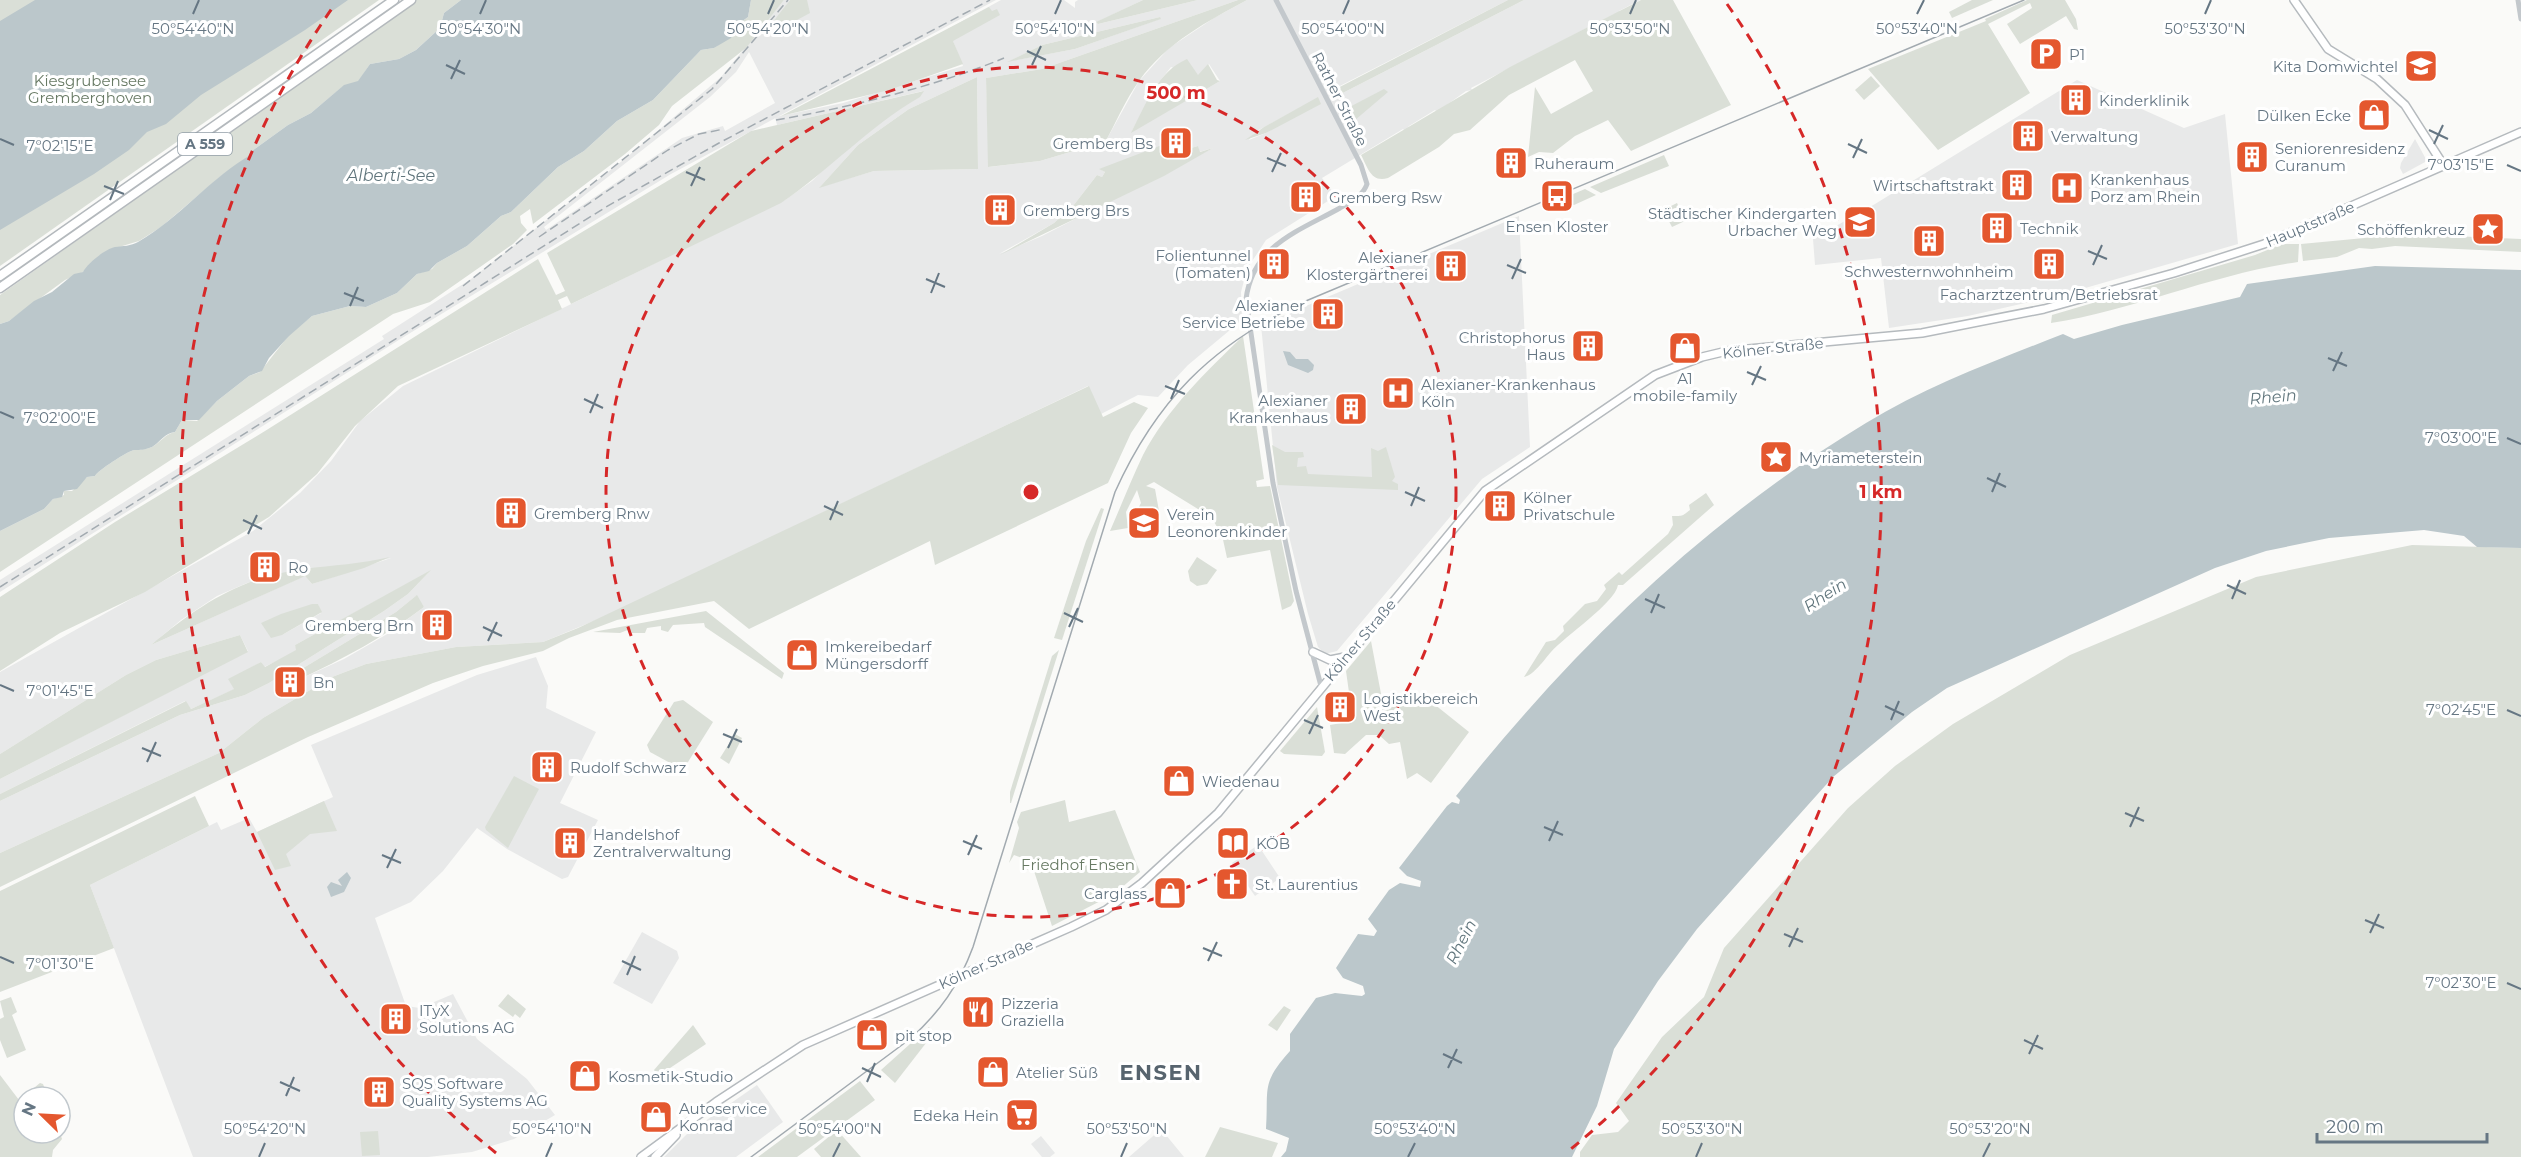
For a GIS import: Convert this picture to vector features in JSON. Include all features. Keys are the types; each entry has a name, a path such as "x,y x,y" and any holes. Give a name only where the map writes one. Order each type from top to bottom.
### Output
{"highway":[{"name":"A 559","path":"0,276 394,0"},
{"name":"A 559","path":"0,288 411,0"}],"main road":[{"path":"2294,0 2328,49 2377,79 2405,105 2444,166"},
{"name":"Hauptstraße","path":"2092,296 2264,244 2521,132"},
{"name":"Kölner Straße","path":"641,1157 803,1045 1106,910 1170,859 1218,813 1345,657 1485,491 1655,375 1702,357 1728,351 1922,333 1998,319 2092,296"},
{"path":"1313,652 1330,660 1345,657"},
{"name":"Kölner Straße","path":"655,1157 686,1124"}],"street":[{"name":"Rather Straße","path":"1276,0 1368,184 1360,195 1283,239 1262,256 1247,291 1247,320 1273,483 1296,591 1313,652"},
{"path":"2518,0 2521,19"},
{"path":"1313,652 1321,686"}],"shaded area":[{"path":"784,0 790,0 781,13 792,0 996,0 671,174 402,338 0,592 0,580 384,339 382,336 471,279 627,157 721,77","holes":["749,52 775,103 725,131 723,126 682,138 546,230 544,227 710,97 736,72"]},
{"path":"1001,0 1064,0 1075,8 1075,2 1078,0 1143,0 1097,22 1098,24 1198,0 1238,0 1042,69 986,78 989,167 1040,161 1087,147 1103,146 1139,81 1169,48 1214,18 1247,0 1508,0 1330,91 1333,98 1524,0 1640,0 1619,11 1620,13 1615,16 1614,14 1471,88 1472,90 1466,91 1437,112 1435,110 1409,126 1405,131 1403,129 1322,178 1336,196 1266,240 1247,269 1241,292 1242,320 1188,365 1158,397 1138,395 1101,414 1088,386 613,613 543,642 456,647 366,664 332,677 263,718 219,753 0,853 0,801 180,715 245,695 269,683 384,611 408,594 429,572 295,645 297,650 290,655 264,667 261,662 229,680 235,689 191,709 185,701 0,794 0,779 248,651 240,635 156,660 126,675 0,754 0,672 253,531 300,493 331,461 360,421 403,386 785,200 812,181 865,129 923,91 777,125 775,117 843,103 963,66 948,29","holes":["1160,17 1160,19 1075,49 1010,61 1042,45","1209,64 1220,81 1132,131 1156,86 1171,67 1198,76","977,77 978,169 874,171 820,187 858,145 909,109","1318,98 1266,133 1249,140 1255,132","1198,146 1199,152 1213,148 1042,236 999,254 1054,223 1073,206 1097,175 1102,177 1105,172 1100,169 1168,150 1181,151","391,558 312,584 305,576 151,645 181,620 217,596 275,574 361,565","416,596 424,607 389,633 344,659 298,680 295,673 396,612","318,604 321,613 282,635"]},
{"name":"Krankenhaus Porz am Rhein","path":"2077,80 2184,128 2225,114 2238,244 2061,295 1968,316 1889,328 1881,258 1815,265 1813,239 1875,204"},
{"path":"2415,139 2427,161 2403,174 2400,168 2401,163"},
{"name":"Alexianer-Krankenhaus Köln","path":"1519,216 1530,447 1482,479 1337,651 1325,654 1318,647 1308,614 1277,487 1261,325"},
{"path":"536,657 548,686 546,708 596,732 560,803 598,820 568,877 562,879 507,849 477,828 443,871 411,902 375,918 406,1006 420,1008 453,994 477,1039 527,1079 555,1115 514,1139 472,1152 428,1157 193,1157 90,885 217,822 221,830 249,818 257,832 333,797 311,745 477,675"},
{"path":"1258,845 1280,878 1255,896 1232,863"},
{"path":"642,932 677,951 679,958 652,1004 613,983"},
{"path":"757,1085 783,1122 736,1157 664,1157 688,1133"},
{"path":"1161,1129 1184,1157 1129,1157 1152,1137"},
{"path":"1041,1136 1055,1153 1050,1157 1042,1157 1031,1144"}],"green space":[{"name":"Kiesgrubensee Gremberghoven","path":"0,0 379,0 0,266"},
{"path":"416,0 461,0 444,13 440,28 416,50 399,59 370,64 358,82 342,87 311,113 288,125 252,151 252,154 221,176 161,227 139,241 109,250 83,272 65,280 9,321 0,324 0,295"},
{"path":"751,0 784,0 746,48 672,106 659,125 625,154 533,224 530,209 520,216 521,223 527,230 513,244 430,302 393,314 0,572 0,531 44,509 53,499 64,495 64,491 72,491 87,477 95,476 126,454 152,447 168,434 175,432 182,420 197,421 217,401 249,376 260,372 289,335 312,316 350,306 366,307 397,293 417,274 432,269 437,263 467,246 501,216 511,212 558,167 584,151 617,121 653,100 701,50 714,48 734,34 737,25 748,17"},
{"path":"790,0 807,0 810,13 771,34 769,27"},
{"path":"1143,0 1198,0 1098,24 1096,22"},
{"path":"1238,0 1247,0 1188,34 1150,67 1129,96 1103,146 1087,147 1040,161 988,167 986,78 1042,69"},
{"path":"1508,0 1524,0 1333,98 1330,92"},
{"path":"1641,0 1673,0 1731,105 1631,151 1608,120 1575,136 1553,153 1539,152 1528,157 1535,87 1551,114 1593,91 1575,60 1509,95 1470,130 1454,134 1439,147 1388,178 1378,178 1368,169 1361,155 1510,67"},
{"path":"1972,0 1993,0 1952,18 1949,12"},
{"path":"2027,0 2065,0 2076,19 2078,30 2074,29 2066,16 2020,44 2007,24 2032,8 2030,3 1988,24 2030,93 1938,150 1868,69 1986,21 1985,19"},
{"path":"989,7 992,11 997,9 1000,15 953,41 963,64 889,90 781,116"},
{"path":"1160,17 1161,19 1075,49 1007,62 1042,45"},
{"path":"1187,59 1198,75 1208,64 1217,80 1220,81 1131,133 1160,81 1168,72"},
{"path":"1871,76 1880,86 1864,100 1855,90"},
{"path":"977,77 978,169 874,171 819,188 858,145 909,109"},
{"path":"1384,89 1388,92 1348,126 1340,112"},
{"path":"924,91 920,97 883,122 781,203 571,304 567,296 558,300 562,309 398,386 355,426 317,474 269,517 145,592 60,633 0,671 0,597 115,522 265,431 538,259 556,295 565,291 547,253 751,131"},
{"path":"1318,97 1321,104 1266,133 1245,140 1264,127"},
{"path":"1162,145 1175,150 1198,146 1200,152 1213,148 1164,176 1000,255 1054,223 1073,206 1097,175 1102,177 1105,172 1099,169"},
{"path":"1664,155 1669,166 1601,193 1590,187"},
{"path":"1585,189 1596,195 1574,205 1568,203 1566,197"},
{"path":"1677,203 1685,221 1672,227 1663,210"},
{"path":"2407,234 2521,239 2521,252 2395,246 2359,248 2337,257 2303,261 2301,244"},
{"path":"2282,244 2299,244 2298,262 2235,275 2113,310 2051,323 2052,315 2255,255"},
{"path":"1243,336 1264,479 1256,481 1257,487 1270,486 1294,601 1291,606 1282,610 1270,550 1227,558 1222,535 1211,517 1154,482 1146,486 1155,489 1159,511 1134,516 1141,503 1137,490 1126,512 1128,528 1110,531 1143,455 1153,438 1188,392"},
{"path":"1089,386 1103,417 1134,402 1148,408 1131,433 1108,483 935,565 930,541 749,629 714,601 617,620 569,638 543,651 483,666 433,683 308,737 0,887 0,853 219,753 263,718 332,677 366,664 456,647 543,642 578,628"},
{"path":"1272,445 1285,452 1303,452 1304,457 1298,458 1297,467 1306,466 1308,474 1372,477 1371,448 1378,451 1386,447 1395,477 1392,481 1398,484 1398,490 1278,485"},
{"path":"1706,493 1714,505 1623,585 1618,585 1615,592 1599,610 1558,645 1535,670 1524,677 1546,642 1555,640 1564,631 1563,626 1585,604 1597,601 1606,589 1604,585 1619,572 1622,575 1668,534 1673,525 1672,516 1684,515 1690,510 1689,505"},
{"path":"1101,508 1104,509 1062,640 1054,638 1086,541"},
{"path":"2412,545 2521,548 2521,1157 1580,1157 1580,1152 1592,1135 1618,1132 1629,1121 1616,1103 1662,1037 1704,997 1724,948 1848,808 1895,766 1953,724 2070,655 2256,577"},
{"path":"390,557 364,568 312,584 305,576 151,645 204,605 260,579 304,569"},
{"path":"1197,557 1217,570 1207,584 1197,586 1190,581 1188,571"},
{"path":"431,570 408,594 384,611 269,683 245,695 180,715 0,801 0,794 186,701 191,709 234,689 228,679 261,662 265,667 296,650 295,645"},
{"path":"417,595 424,607 409,618 363,647 298,680 295,673 396,612"},
{"path":"318,604 322,612 282,635 271,638 261,623 281,614"},
{"path":"706,611 784,673 782,679 705,627 704,623 673,625 668,632 661,630 661,626 647,628 645,633 632,633 630,629 620,633 593,632"},
{"path":"240,635 248,652 0,779 0,754 126,675 156,660"},
{"path":"1371,641 1382,699 1429,700 1469,732 1431,783 1417,773 1407,779 1400,742 1389,744 1379,735 1366,735 1345,754 1334,753 1330,725 1353,721 1346,671"},
{"path":"1059,650 1010,803 1010,792 1052,656"},
{"path":"683,700 713,722 683,770 650,752 647,745 674,702"},
{"path":"1317,707 1325,752 1322,756 1284,754 1280,751"},
{"path":"735,734 742,738 729,764 720,758"},
{"path":"514,776 539,789 508,848 485,827"},
{"path":"195,796 209,826 90,885 114,948 0,992 0,891"},
{"name":"Friedhof Ensen","path":"1065,800 1069,822 1115,810 1140,872 1114,894 1052,926 1032,865 1027,870 1023,868 1025,859 1014,855 1009,863 1021,812"},
{"path":"324,801 337,831 310,834 286,854 291,866 275,870 257,832"},
{"path":"508,994 526,1009 520,1018 515,1014 513,1017 498,1006"},
{"path":"11,997 17,1012 12,1015 26,1050 7,1058 0,1040 0,1019 4,1017 0,1001"},
{"path":"1284,1006 1291,1010 1277,1031 1268,1025"},
{"path":"693,1025 706,1044 658,1076 654,1070"},
{"path":"929,1027 933,1034 895,1083 881,1070"},
{"path":"0,1075 12,1091 12,1145 57,1145 53,1150 52,1157 0,1157"},
{"path":"860,1081 875,1100 797,1157 758,1157"},
{"path":"1220,1127 1278,1143 1272,1157 1205,1157"},
{"path":"837,1130 861,1157 821,1157 814,1149"},
{"path":"378,1131 380,1155 362,1156 360,1132"}],"water":[{"name":"Kiesgrubensee Gremberghoven","path":"35,0 348,0 305,30 201,95 166,124 147,132 129,150 94,174 0,230 0,21"},
{"name":"Alberti-See","path":"461,0 751,0 748,17 737,25 731,38 714,48 701,50 653,100 617,121 584,151 558,167 511,212 501,216 467,246 437,263 429,271 417,274 397,293 366,307 350,306 312,316 269,358 262,371 249,376 217,401 199,420 182,420 175,432 165,436 152,447 126,454 95,476 87,477 77,489 64,491 62,497 53,499 44,509 0,531 0,324 9,321 34,301 52,292 74,274 83,272 92,261 106,251 135,243 168,222 222,174 252,154 252,151 288,125 311,113 344,85 358,81 370,64 399,59 416,50 440,28 444,13"},
{"name":"Rhein","path":"2375,266 2521,270 2521,548 2477,547 2464,536 2424,530 2329,538 2266,551 2215,568 1947,688 1912,712 1833,777 1697,929 1658,981 1614,1049 1597,1106 1572,1157 1281,1157 1286,1151 1289,1138 1266,1129 1270,1080 1280,1062 1290,1051 1290,1034 1316,998 1335,993 1362,996 1365,994 1363,986 1343,978 1336,968 1358,934 1374,936 1377,931 1368,919 1389,890 1400,883 1420,887 1421,881 1407,876 1399,868 1447,806 1452,802 1459,804 1460,800 1456,796 1547,689 1594,639 1696,545 1807,461 1866,423 1913,397 1988,364 2063,334 2074,339 2240,297 2247,284"},
{"path":"1283,351 1290,352 1296,359 1308,359 1314,365 1313,370 1308,373 1288,365"},
{"path":"347,872 351,878 344,892 331,897 327,887 331,882 342,886 338,880"}],"tram line":[{"path":"751,1157 910,1039 931,1019 955,986 973,947 1115,492 1149,430 1168,404 1213,358 1240,338 1301,303 2024,0"}],"railway":[{"path":"463,286 712,89 788,0"},
{"path":"0,587 606,207 719,143 990,0"},
{"path":"776,120 892,95 950,78 1004,58"},
{"path":"539,237 668,150 699,134 724,129"}],"place":[{"name":"P1","path":"2046,54"},
{"name":"Kita Domwichtel","path":"2421,66"},
{"name":"Kinderklinik","path":"2076,100"},
{"name":"Dülken Ecke","path":"2374,115"},
{"name":"Verwaltung","path":"2028,136"},
{"name":"Gremberg Bs","path":"1176,143"},
{"name":"Seniorenresidenz Curanum","path":"2252,157"},
{"name":"Ruheraum","path":"1511,163"},
{"name":"Wirtschaftstrakt","path":"2017,185"},
{"name":"Krankenhaus Porz am Rhein","path":"2067,188"},
{"name":"Ensen Kloster","path":"1557,196"},
{"name":"Gremberg Rsw","path":"1306,197"},
{"name":"Gremberg Brs","path":"1000,210"},
{"name":"Städtischer Kindergarten Urbacher Weg","path":"1860,222"},
{"name":"Technik","path":"1997,228"},
{"name":"Schöffenkreuz","path":"2488,229"},
{"name":"Schwesternwohnheim","path":"1929,241"},
{"name":"Folientunnel (Tomaten)","path":"1274,264"},
{"name":"Facharztzentrum/Betriebsrat","path":"2049,264"},
{"name":"Alexianer Klostergärtnerei","path":"1451,266"},
{"name":"Alexianer Service Betriebe","path":"1328,314"},
{"name":"Christophorus Haus","path":"1588,346"},
{"name":"A1 mobile-family","path":"1685,348"},
{"name":"Alexianer-Krankenhaus Köln","path":"1398,393"},
{"name":"Alexianer Krankenhaus","path":"1351,409"},
{"name":"Myriameterstein","path":"1776,457"},
{"name":"Kölner Privatschule","path":"1500,506"},
{"name":"Gremberg Rnw","path":"511,513"},
{"name":"Verein Leonorenkinder","path":"1144,523"},
{"name":"Ro","path":"265,567"},
{"name":"Gremberg Brn","path":"437,625"},
{"name":"Imkereibedarf Müngersdorff","path":"802,655"},
{"name":"Bn","path":"290,682"},
{"name":"Logistikbereich West","path":"1340,707"},
{"name":"Rudolf Schwarz","path":"547,767"},
{"name":"Wiedenau","path":"1179,781"},
{"name":"Handelshof Zentralverwaltung","path":"570,843"},
{"name":"KÖB","path":"1233,843"},
{"name":"St. Laurentius","path":"1232,884"},
{"name":"Carglass","path":"1170,893"},
{"name":"Pizzeria Graziella","path":"978,1012"},
{"name":"ITyX Solutions AG","path":"396,1019"},
{"name":"pit stop","path":"872,1035"},
{"name":"Atelier Süß","path":"993,1072"},
{"name":"Kosmetik-Studio","path":"585,1076"},
{"name":"SQS Software Quality Systems AG","path":"379,1092"},
{"name":"Edeka Hein","path":"1022,1115"},
{"name":"Autoservice Konrad","path":"656,1117"}],"district":[{"name":"ENSEN","path":"1161,1072"}]}
